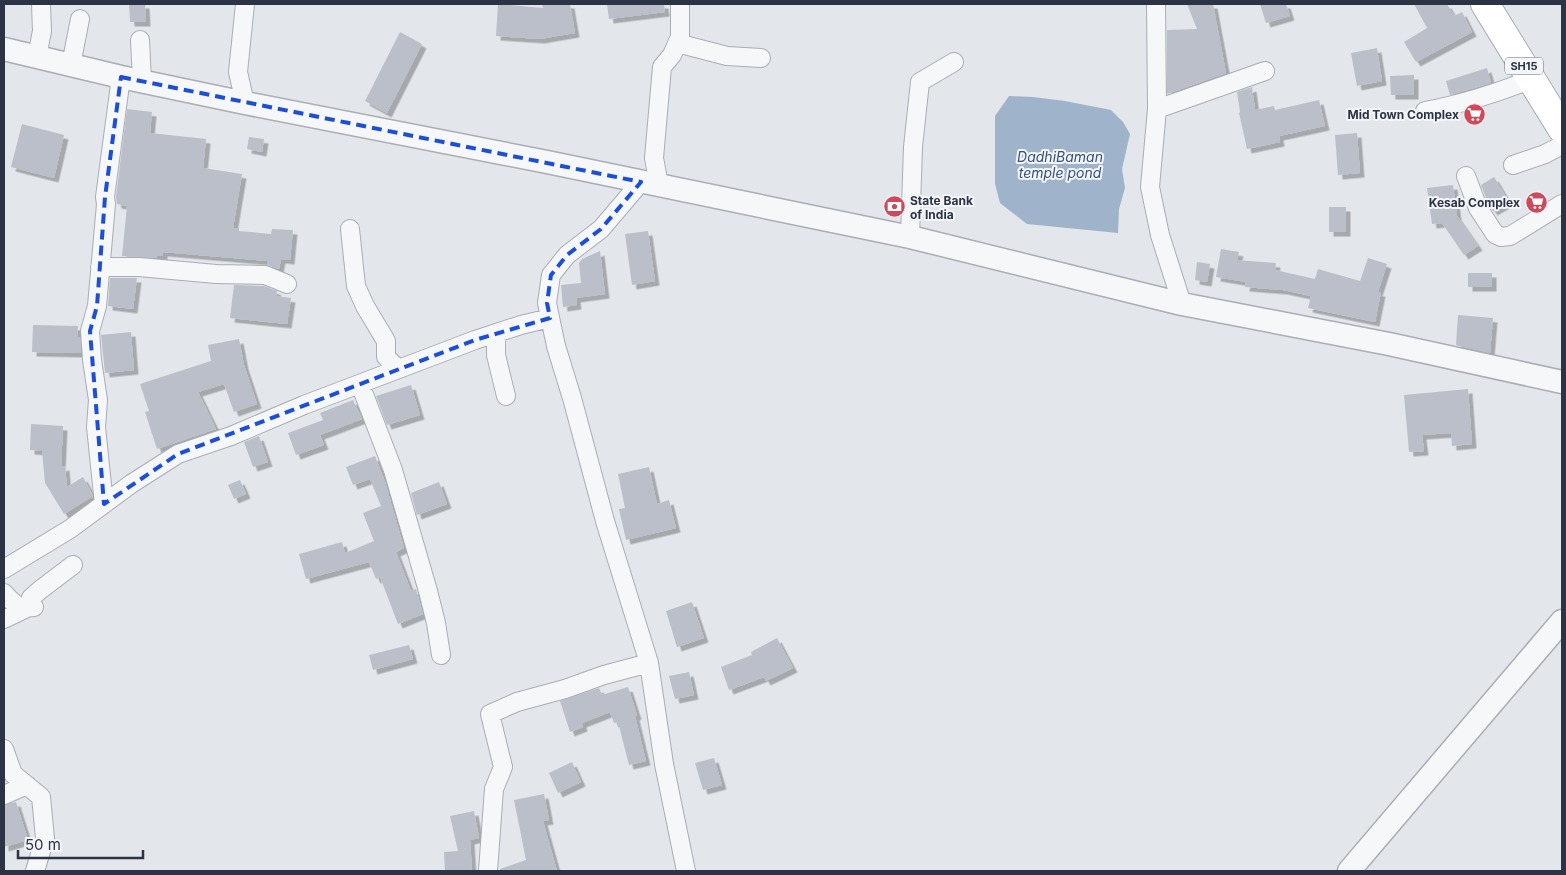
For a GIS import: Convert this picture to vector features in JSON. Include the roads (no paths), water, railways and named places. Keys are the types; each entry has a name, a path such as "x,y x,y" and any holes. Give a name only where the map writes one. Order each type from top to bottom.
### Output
{"main road":[{"name":"SH15","path":"1485,4 1562,129"}],"street":[{"path":"37,57 42,31 41,4"},
{"path":"245,4 238,72 245,103"},
{"path":"680,4 680,36 672,54 662,67 650,183 601,228 567,255 551,275 548,303 556,346 572,398 604,521 649,663 664,764 686,871"},
{"path":"1156,4 1157,109 1150,187 1160,235 1182,304"},
{"path":"71,65 80,19"},
{"path":"104,504 96,428 98,400 90,331 97,306 106,204 105,197 140,40"},
{"path":"677,43 727,56 761,58"},
{"path":"4,49 245,103 650,183 910,238 1182,304 1389,344 1562,382"},
{"path":"910,238 913,147 920,82 954,62"},
{"path":"1157,109 1265,71"},
{"path":"1425,111 1456,106 1532,79"},
{"path":"1513,164 1544,154 1562,145"},
{"path":"1466,176 1478,208 1495,234 1500,237 1510,236 1562,204"},
{"path":"350,229 356,286 365,306 386,341 386,357 398,369"},
{"path":"100,267 139,267 216,274 265,275 287,284"},
{"path":"4,569 70,529 131,484 178,454 231,436 304,405 496,333 550,318"},
{"path":"496,333 496,355 506,396"},
{"path":"360,384 393,470 428,591 441,655"},
{"path":"34,607 31,598 73,564"},
{"path":"4,593 16,606 34,607"},
{"path":"4,619 34,607"},
{"path":"1349,871 1562,621"},
{"path":"488,871 494,789 502,767 490,714 517,702 649,663"},
{"path":"4,749 13,774 41,797 46,838 35,871"},
{"path":"4,795 27,785"}],"water":[{"name":"DadhiBaman temple pond","path":"1009,96 1065,101 1111,110 1123,122 1130,134 1122,169 1125,188 1119,209 1118,233 1027,224 1000,203 995,184 995,116"}],"place":[{"name":"Mid Town Complex","path":"1475,114"},
{"name":"Kesab Complex","path":"1536,202"},
{"name":"State Bank of India","path":"894,207"}]}
